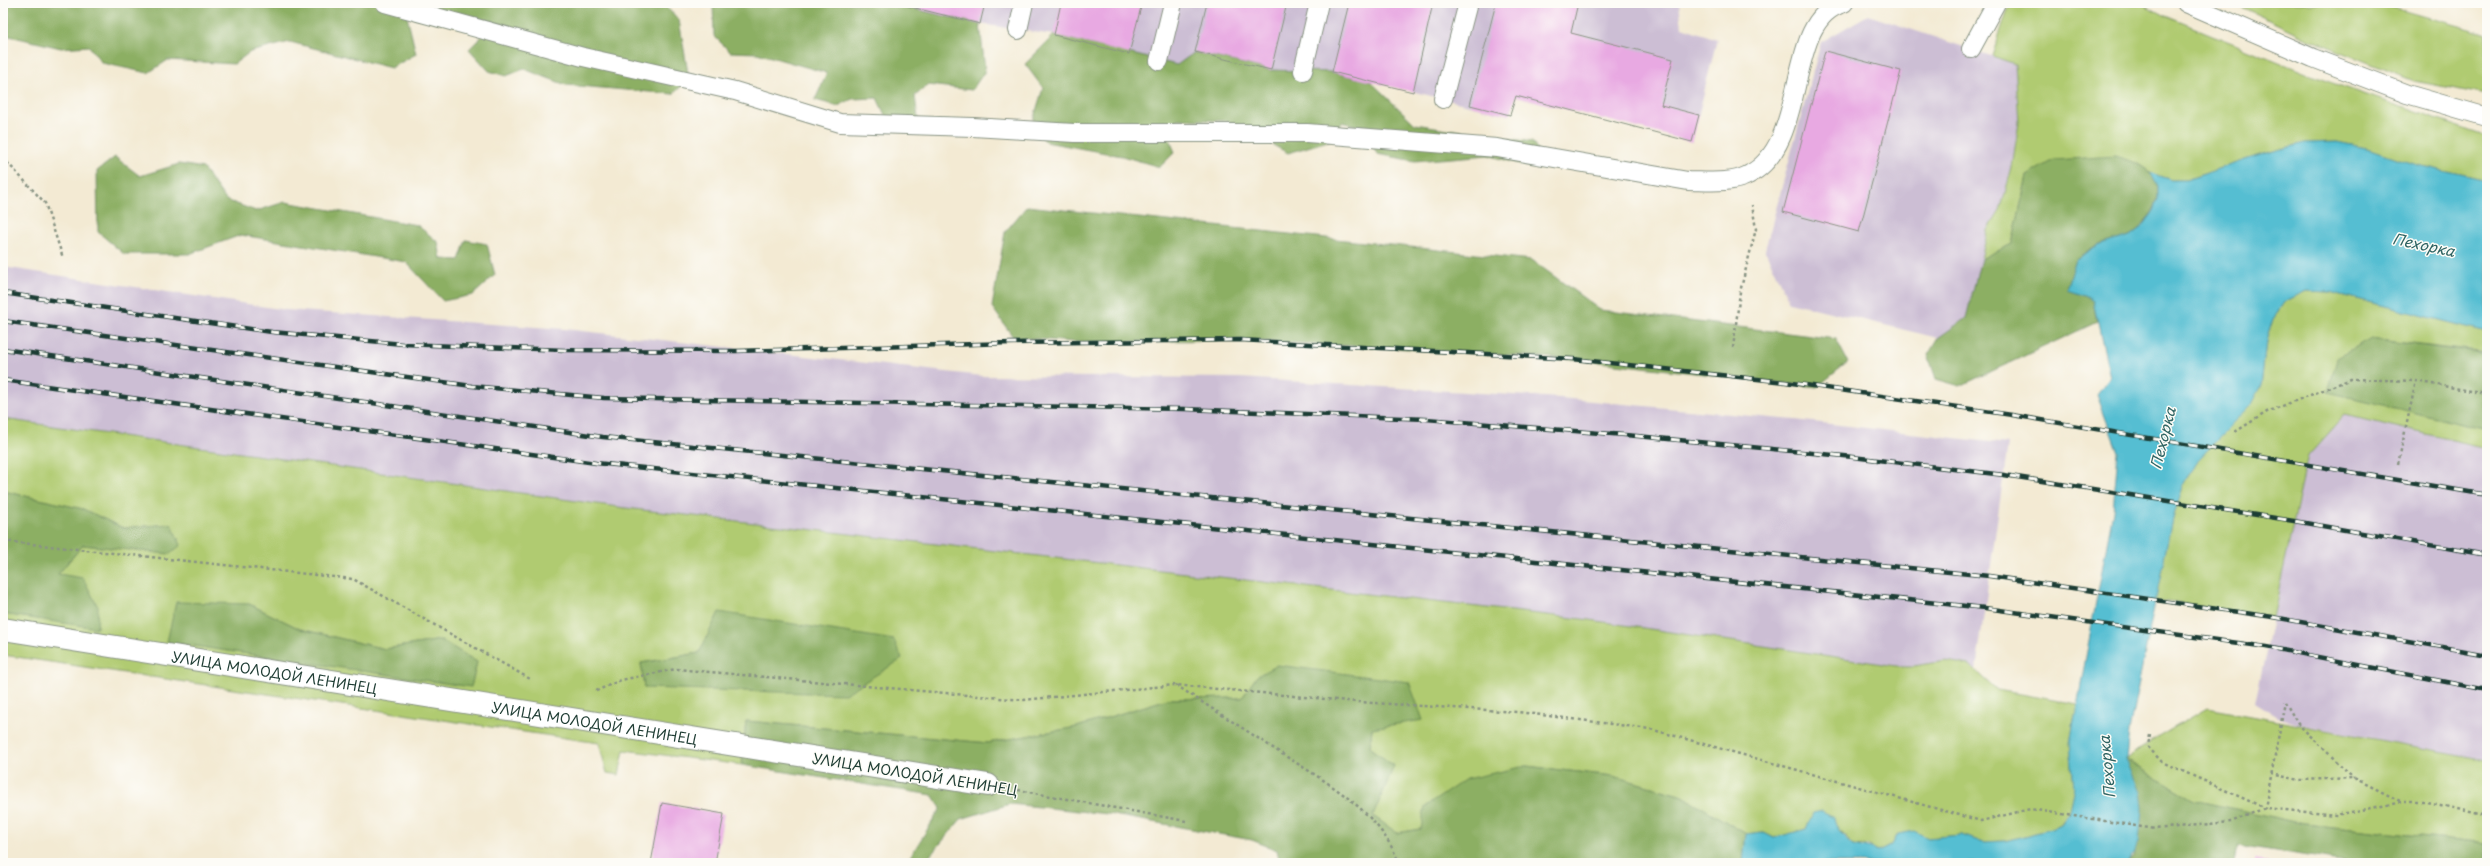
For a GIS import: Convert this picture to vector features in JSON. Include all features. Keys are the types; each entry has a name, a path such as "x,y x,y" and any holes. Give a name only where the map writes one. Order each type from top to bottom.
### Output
{"street":[{"name":"УЛИЦА МОЛОДОЙ ЛЕНИНЕЦ","path":"3,629 988,785"}],"lane":[{"path":"385,3 583,57 735,91 840,123 973,127 1074,133 1307,133 1497,148 1688,181 1719,181 1748,175 1770,158 1786,130 1808,43 1815,26 1824,14 1844,3"},
{"path":"1018,30 1024,3"},
{"path":"1159,61 1173,3"},
{"path":"1303,72 1320,3"},
{"path":"1443,99 1468,3"},
{"path":"1971,49 1996,3"},
{"path":"2186,3 2313,58 2407,94 2487,117"}],"path":[{"path":"3,158 45,203 63,258"},
{"path":"1733,348 1740,292 1756,229 1748,175"},
{"path":"2236,432 2267,412 2351,379 2416,381 2487,394"},
{"path":"2398,464 2416,381"},
{"path":"3,541 353,579 536,682"},
{"path":"592,692 621,680 676,670 1023,700 1176,685 1358,702 1518,712 1650,728 1981,821 2030,809 2155,829 2231,822 2265,808"},
{"path":"1176,685 1348,796 1373,822 1396,854 1399,863"},
{"path":"2265,808 2285,702 2298,724 2354,778 2402,802"},
{"path":"2150,735 2148,747 2162,762 2265,808 2336,815 2402,802 2428,802 2487,816"},
{"path":"2271,774 2300,780 2354,778"},
{"name":"УЛИЦА МОЛОДОЙ ЛЕНИНЕЦ","path":"988,785 1186,821"}],"shaded area":[{"path":"888,3 1679,3 1682,27 1717,39 1692,142 1516,96 1510,115 1332,72 1271,70 1195,52 1177,65 1054,35 980,24"},
{"path":"1868,15 2015,64 2019,122 2012,167 2000,211 1988,230 1966,318 1938,338 1789,302 1765,250 1821,42"},
{"path":"3,267 286,310 565,329 982,376 1239,378 1560,398 1795,420 2008,444 1976,670 1970,665 1946,661 1914,666 1896,666 625,508 3,419"},
{"path":"2344,415 2487,448 2487,760 2298,724 2277,717 2255,703 2308,455"}],"green space":[{"path":"6,3 663,3 679,20 689,79 673,94 566,85 524,69 506,76 489,71 469,49 486,32 407,16 416,54 391,68 290,42 250,52 234,64 168,60 148,73 102,63 89,46 61,48 5,35"},
{"path":"713,3 888,3 980,24 985,71 972,90 928,85 915,96 919,126 887,119 877,98 852,99 838,106 815,100 827,73 757,53 730,52 714,36"},
{"path":"2010,3 2141,3 2163,15 2321,79 2487,137 2487,181 2417,165 2371,149 2337,142 2305,143 2260,155 2186,180 2171,180 2150,172 2138,164 2027,176 2012,244 1981,259 1988,230 2000,211 2012,167 2019,122 2015,64 1992,56"},
{"path":"2233,3 2377,3 2487,34 2487,95 2414,81 2307,38"},
{"path":"1054,35 1177,65 1195,52 1271,70 1332,72 1370,81 1415,124 1532,142 1543,159 1530,167 1488,155 1415,161 1377,154 1362,127 1341,122 1331,140 1288,153 1228,121 1177,119 1168,136 1175,152 1160,167 1122,156 1046,142 1032,124 1043,88 1025,64"},
{"path":"2115,156 2137,164 2148,171 2155,179 2158,188 2158,197 2151,214 2131,235 2120,240 2099,245 2076,260 2067,289 2085,295 2093,301 2097,322 1960,386 1936,379 1928,355 1938,338 1966,318 1981,259 2012,244 2027,176 2054,160"},
{"path":"115,157 140,176 179,164 203,168 226,200 256,211 285,202 417,225 438,242 441,259 459,260 466,240 487,244 495,275 473,295 443,301 406,262 241,235 189,254 124,254 98,232 97,171"},
{"path":"1027,206 1532,260 1600,310 1836,339 1848,362 1817,387 1573,359 1240,340 1073,342 1013,337 992,307 1005,232"},
{"path":"2306,291 2330,292 2487,332 2487,353 2371,339 2328,391 2487,430 2487,448 2344,415 2308,455 2273,617 2155,600 2173,514 2183,485 2195,463 2261,387 2266,341 2273,319 2286,301"},
{"path":"2371,339 2487,354 2487,430 2328,392 2337,358"},
{"path":"3,419 625,508 1590,620 1896,666 1914,666 1946,661 1970,665 1997,690 2077,704 2070,743 2074,787 2070,808 2061,824 2051,829 2005,841 1983,842 1961,835 1928,838 1914,832 1898,834 1892,845 1878,852 1868,846 1854,845 1835,826 1813,813 1806,829 1774,838 1762,832 1746,834 1683,796 1613,776 1526,766 1421,829 1397,833 1373,816 1393,766 1370,748 1372,728 1257,676 1242,698 1168,699 1077,727 988,743 746,721 742,765 624,750 619,775 607,773 599,743 3,655 3,614 97,627 58,574 83,545 170,554 171,524 123,528 83,509 3,491","holes":["249,604 300,629 385,649 441,640 477,662 471,686 168,642","699,653 644,688 641,663"]},
{"path":"3,491 83,509 123,528 171,524 181,545 170,554 83,545 58,574 83,578 98,607 97,628 3,614"},
{"path":"176,602 249,604 300,629 385,649 441,640 477,662 471,687 167,642"},
{"path":"719,612 894,640 902,659 845,694 644,688 641,663 699,653"},
{"path":"1277,665 1409,682 1423,720 1372,728 1370,748 1394,766 1373,816 1397,833 1421,829 1425,807 1466,779 1526,766 1613,776 1683,796 1746,834 1743,863 1280,863 1277,850 1252,840 1108,814 1010,804 961,819 924,863 906,863 941,808 932,795 742,765 746,721 988,743 1077,727 1168,699 1242,698 1257,676"},
{"path":"2207,708 2487,760 2487,843 2304,824 2194,800 2126,760 2150,742"},
{"path":"2126,760 2194,800 2304,824 2487,843 2487,863 2354,863 2238,845 2235,863 2128,863 2134,856"}],"water":[{"name":"Пехорка","path":"2337,142 2371,149 2417,165 2487,181 2487,332 2330,292 2306,291 2286,301 2273,319 2266,341 2261,387 2252,404 2195,463 2183,485 2173,514 2129,731 2126,760 2140,791 2142,809 2139,843 2128,863 1743,863 1746,834 1762,832 1774,838 1806,829 1813,813 1822,811 1834,817 1838,829 1854,845 1878,852 1892,845 1898,834 1914,831 1928,838 1961,835 1983,842 2005,841 2051,829 2061,824 2068,815 2074,787 2070,743 2113,511 2118,452 2097,395 2110,377 2093,301 2085,295 2067,289 2076,260 2098,246 2130,236 2143,226 2154,211 2158,200 2158,187 2150,172 2171,180 2186,180 2260,155 2305,143"}],"building":[{"path":"903,3 985,3 980,24 903,5"},
{"path":"1061,3 1142,3 1129,54 1054,35"},
{"path":"1207,3 1287,3 1271,70 1195,52"},
{"path":"1349,3 1433,3 1413,92 1332,72"},
{"path":"1496,3 1578,3 1571,33 1673,59 1661,105 1699,115 1692,142 1516,96 1510,115 1470,105"},
{"path":"1825,51 1901,71 1859,232 1783,212"},
{"path":"662,803 724,814 715,863 651,863"},
{"path":"2254,860 2269,862 2269,863 2254,863"}],"railway":[{"path":"3,293 272,332 403,344 565,350 736,351 1011,343 1240,340 1573,359 1785,382 2012,415 2487,495"},
{"path":"3,321 472,386 604,398 1184,409 1426,419 1637,436 1844,456 2004,475 2294,521 2487,555"},
{"path":"3,349 603,437 1989,576 2273,617 2487,655"},
{"path":"3,380 596,463 1985,608 2267,647 2487,690"}]}
